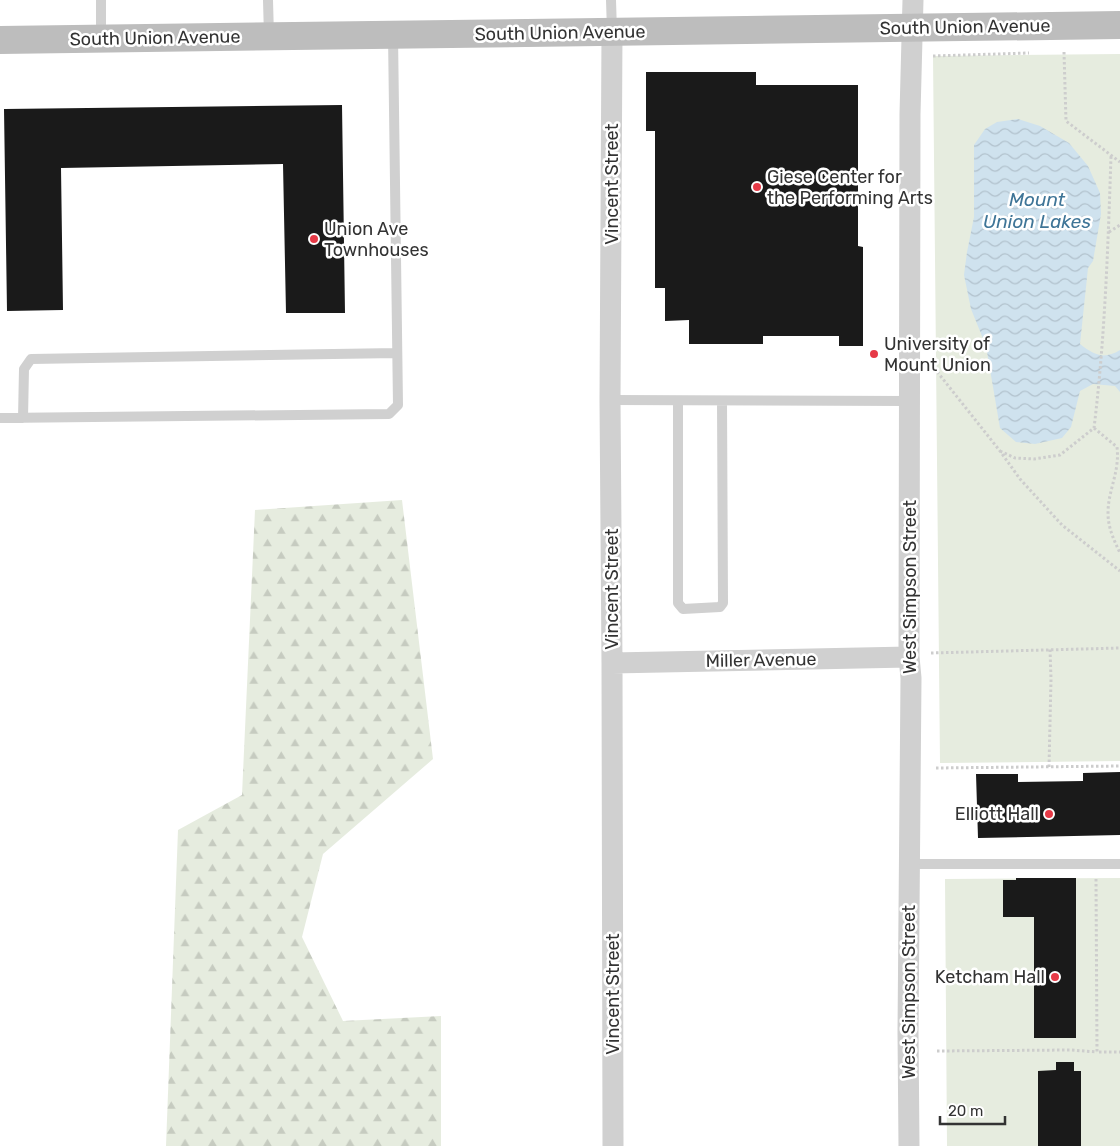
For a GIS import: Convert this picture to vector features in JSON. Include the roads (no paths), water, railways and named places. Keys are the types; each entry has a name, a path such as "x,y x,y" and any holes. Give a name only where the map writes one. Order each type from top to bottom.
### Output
{"main road":[{"name":"South Union Avenue","path":"0,40 1120,25"}],"street":[{"name":"West Simpson Street","path":"909,1146 911,678 909,402 910,114 913,0"},
{"name":"Vincent Street","path":"612,32 610,400 613,1146"},
{"name":"Miller Avenue","path":"612,663 910,657"}],"lane":[{"path":"101,0 101,39"},
{"path":"268,0 269,36"},
{"path":"611,0 612,32"},
{"path":"0,418 389,414 398,405 393,35"},
{"path":"23,418 24,369 32,359 397,353"},
{"path":"610,400 909,402"},
{"path":"678,401 678,602 683,608 713,608 720,607 723,603 722,401"},
{"path":"909,864 1120,864"}],"water":[{"name":"Mount Union Lakes","path":"1018,119 1040,126 1069,143 1088,166 1100,193 1101,214 1093,261 1088,268 1080,344 1099,355 1109,355 1120,350 1120,392 1115,386 1093,384 1080,391 1071,427 1062,438 1035,444 1016,442 1000,428 986,346 971,309 964,275 974,217 974,145 985,129 997,122"}],"place":[{"name":"Giese Center for the Performing Arts","path":"757,187"},
{"name":"Union Ave Townhouses","path":"314,239"},
{"name":"University of Mount Union","path":"874,354"},
{"name":"Elliott Hall","path":"1049,814"},
{"name":"Ketcham Hall","path":"1055,977"}]}
